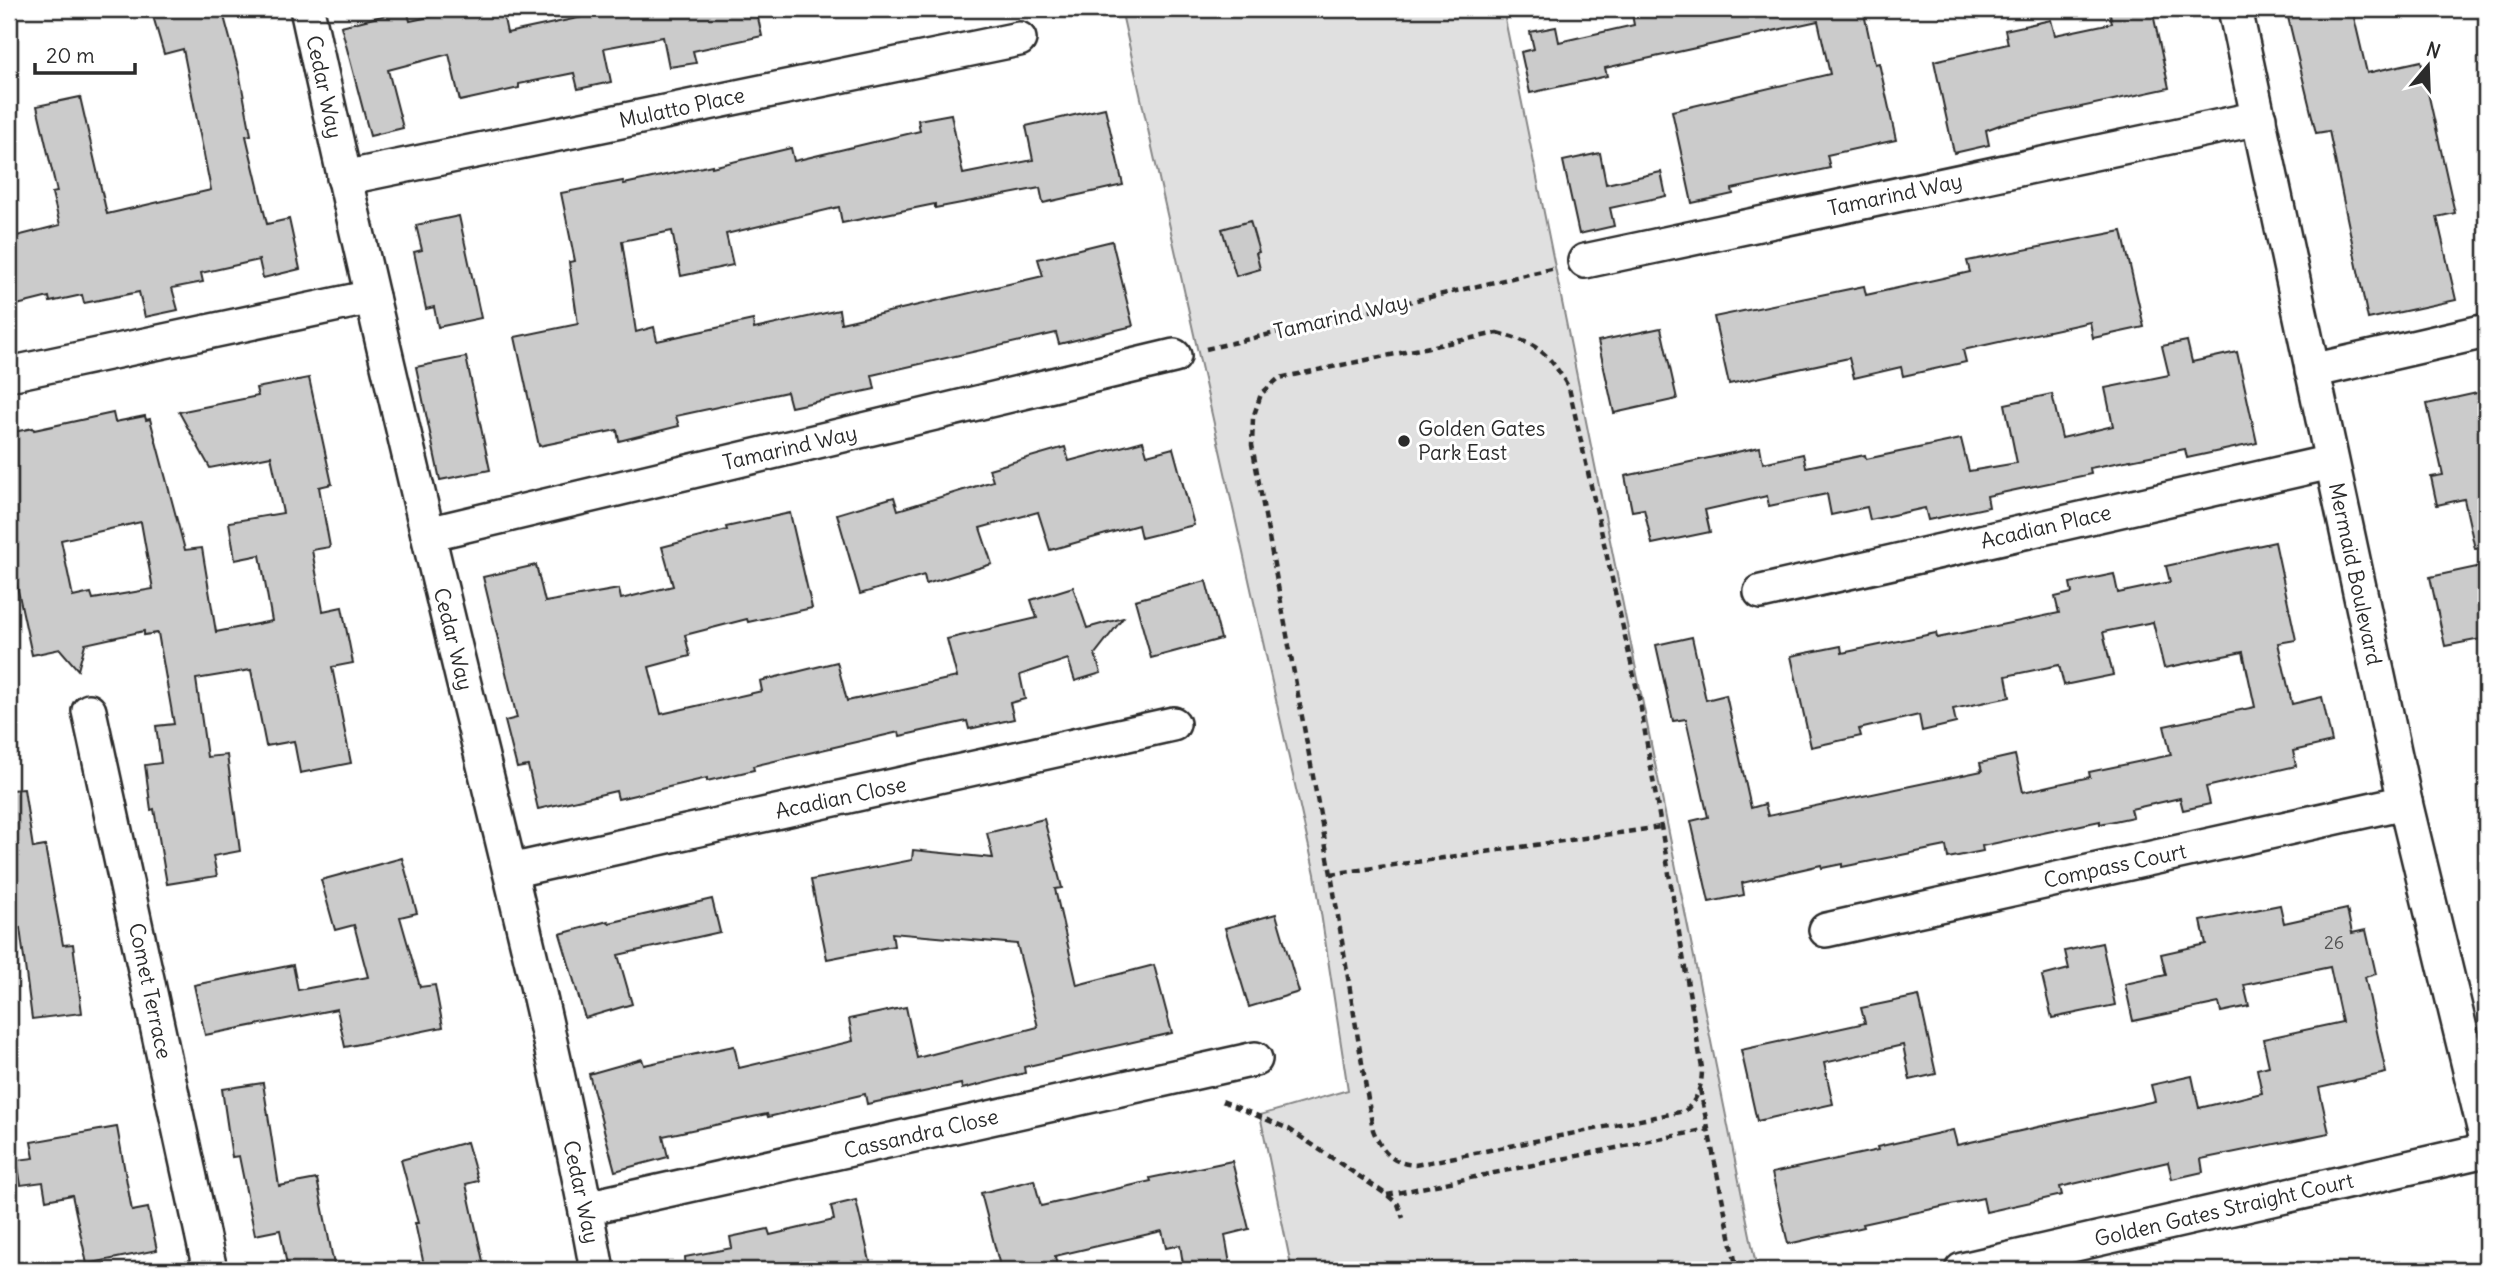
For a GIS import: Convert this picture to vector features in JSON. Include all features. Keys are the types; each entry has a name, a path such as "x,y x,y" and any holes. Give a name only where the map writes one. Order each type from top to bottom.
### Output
{"street":[{"name":"Cedar Way","path":"307,9 372,297 510,871 586,1208 597,1270"},
{"name":"Mermaid Boulevard","path":"2235,9 2405,802 2486,1136"},
{"name":"Mulatto Place","path":"344,178 1020,38"},
{"name":"Tamarind Way","path":"1585,261 2259,118"},
{"path":"9,374 372,297"},
{"path":"2312,371 2486,331"},
{"name":"Tamarind Way","path":"428,534 1174,356"},
{"name":"Acadian Place","path":"1761,592 2331,462"},
{"name":"Comet Terrace","path":"89,711 210,1270"},
{"name":"Acadian Close","path":"510,871 1173,724"},
{"name":"Compass Court","path":"1826,930 2405,802"},
{"name":"Cassandra Close","path":"586,1208 1255,1059"},
{"name":"Golden Gates Straight Court","path":"1962,1270 2486,1150"}],"path":[{"name":"Tamarind Way","path":"1174,356 1585,261"},
{"path":"1700,1090 1694,1103 1685,1111 1415,1165 1401,1164 1389,1157 1380,1147 1373,1130 1331,874 1252,444 1254,418 1261,394 1279,378 1497,333 1526,341 1553,360 1569,388 1640,703 1702,1068 1700,1090 1737,1270"},
{"path":"1331,874 1661,827"},
{"path":"1214,1098 1289,1129 1387,1195 1398,1204 1403,1218"},
{"path":"1387,1195 1708,1129"}],"shaded area":[{"name":"Golden Gates Park East","path":"1121,9 1503,9 1757,1270 1292,1270 1260,1115 1348,1090 1315,874"}],"building":[{"path":"151,9 222,9 239,72 251,135 246,136 267,224 289,219 300,269 263,278 259,260 201,273 203,282 172,288 178,310 145,317 139,292 84,303 82,295 50,302 49,297 9,307 9,238 60,225 52,193 57,192 37,106 80,97 107,214 211,190 183,49 164,54"},
{"path":"467,9 502,9 507,33 620,9 756,9 762,36 693,51 696,63 669,67 663,37 604,48 611,82 578,89 574,73 519,84 519,88 460,101 449,54 388,70 403,128 370,136 341,26 407,10 410,21"},
{"path":"1631,9 1863,9 1875,64 1879,63 1896,140 1827,155 1830,168 1732,189 1733,194 1692,203 1672,111 1830,74 1818,21 1605,68 1607,76 1530,93 1521,52 1534,49 1530,32 1556,27 1559,42 1634,25"},
{"path":"2109,9 2152,9 2169,88 2002,124 1986,130 1989,145 1954,153 1934,61 2008,44 2005,30 2051,20 2055,35 2112,23"},
{"path":"2286,9 2352,9 2367,73 2421,61 2455,213 2437,217 2456,300 2368,319 2329,131 2316,133"},
{"path":"1105,108 1123,185 1043,203 1040,188 935,208 935,204 842,223 839,207 726,234 733,265 681,276 672,231 622,241 636,332 654,327 657,341 753,320 754,329 839,310 841,323 1043,276 1038,259 1112,241 1133,326 1059,344 1056,333 872,375 875,389 791,407 787,392 676,416 679,426 619,441 617,430 539,446 515,337 578,324 569,262 575,261 561,193 712,167 791,148 794,161 920,131 918,120 951,114 963,174 1033,160 1026,126"},
{"path":"1600,153 1606,184 1661,172 1666,196 1610,208 1614,226 1579,234 1563,161"},
{"path":"459,216 481,318 438,327 434,307 426,309 414,252 422,250 416,225"},
{"path":"1250,221 1259,252 1256,253 1260,269 1236,276 1222,229"},
{"path":"2122,231 2144,327 2093,338 2090,322 1963,350 1966,362 1903,376 1901,367 1854,378 1849,358 1729,384 1714,317 1864,286 1866,295 1970,272 1967,261"},
{"path":"1661,328 1677,399 1614,413 1598,341"},
{"path":"2187,341 2192,362 2237,352 2257,443 2187,458 2185,449 2090,468 2091,474 1987,496 1989,507 1928,520 1925,508 1870,520 1867,507 1831,515 1827,494 1769,506 1767,496 1705,510 1710,532 1652,544 1644,509 1632,511 1625,476 1760,447 1763,463 1803,454 1806,467 1865,455 1866,459 1961,439 1969,471 2017,463 2005,404 2052,394 2062,438 2113,426 2105,388 2169,375 2162,346"},
{"path":"466,357 490,470 440,480 416,367"},
{"path":"309,378 332,484 319,487 330,547 312,550 323,611 342,607 353,663 332,667 351,763 300,773 294,741 266,746 251,670 196,679 207,757 227,755 240,851 213,856 217,876 167,884 154,809 151,810 145,765 161,763 156,726 174,724 158,633 144,635 144,631 85,644 78,670 60,649 32,655 9,549 9,433 113,413 115,422 145,416 146,420 150,419 185,550 202,548 216,632 272,621 260,555 235,560 229,522 283,513 271,456 210,468 179,412 258,396 256,388","holes":["141,522 153,589 93,599 91,593 73,597 61,540"]},
{"path":"2486,391 2486,548 2475,549 2464,499 2437,505 2431,477 2443,475 2427,404"},
{"path":"1143,441 1147,455 1173,448 1194,525 1141,538 1138,525 1050,550 1038,512 980,528 992,564 926,584 924,575 860,594 837,514 894,497 898,510 993,481 989,469 1065,447 1069,461"},
{"path":"790,513 812,608 748,622 747,619 685,635 690,656 649,667 661,714 762,691 760,681 837,662 847,701 957,677 947,639 1037,618 1031,600 1073,587 1087,628 1123,618 1095,654 1101,673 1075,681 1068,659 1020,675 1025,699 1010,703 1014,719 969,729 967,721 900,736 899,732 753,766 754,770 707,781 707,778 618,799 616,791 538,809 528,766 517,768 505,721 517,718 483,577 536,565 545,602 619,589 621,599 673,586 662,547 727,530 726,527"},
{"path":"2275,542 2296,640 2278,643 2292,704 2322,697 2332,742 2293,751 2296,766 2206,787 2210,804 2183,810 2180,798 2131,809 2133,817 2100,824 2100,821 1982,846 1983,851 1948,858 1946,846 1842,867 1842,864 1822,868 1821,865 1742,883 1744,895 1709,902 1691,821 1708,817 1686,719 1673,721 1656,645 1692,637 1706,700 1726,695 1751,808 1765,804 1768,816 1982,771 1980,763 2015,755 2023,792 2090,777 2089,772 2171,755 2164,726 2255,707 2243,652 2164,668 2153,622 2103,632 2113,675 2064,685 2059,665 2006,676 2010,697 1953,709 1956,723 1922,731 1919,715 1859,729 1861,736 1811,747 1791,656 1841,646 1842,653 1936,633 1937,638 2059,613 2055,597 2072,593 2070,583 2114,574 2118,593 2170,582 2166,566"},
{"path":"2486,565 2486,638 2445,646 2430,577"},
{"path":"1206,581 1221,639 1151,658 1135,600"},
{"path":"24,789 33,848 45,846 63,945 73,944 82,1013 32,1019 20,928 12,930 9,914 9,790"},
{"path":"1044,819 1062,888 1055,889 1077,985 1154,965 1172,1033 1024,1067 1025,1073 962,1089 961,1084 867,1104 865,1094 768,1117 767,1114 663,1136 668,1157 615,1171 589,1074 642,1059 644,1065 734,1046 739,1068 853,1041 849,1019 906,1007 917,1058 1038,1027 1017,944 892,933 894,946 827,959 811,880 912,860 913,850 993,858 987,833"},
{"path":"402,858 417,913 400,917 420,987 435,985 443,1027 345,1047 337,1009 205,1035 194,985 293,965 298,990 368,977 354,925 335,930 321,880"},
{"path":"712,899 720,932 618,955 632,1004 585,1018 560,934"},
{"path":"2280,905 2284,923 2347,909 2352,933 2366,930 2376,974 2365,977 2386,1073 2319,1088 2329,1133 2201,1159 2203,1172 2172,1179 2168,1162 2060,1187 2062,1195 1986,1212 1983,1198 1863,1224 1864,1227 1788,1244 1772,1173 1878,1150 1877,1147 1953,1130 1957,1145 2155,1101 2151,1085 2192,1076 2199,1108 2262,1093 2257,1069 2269,1066 2263,1039 2342,1022 2330,967 2244,985 2249,1006 2221,1012 2219,1003 2133,1021 2125,984 2166,975 2161,954 2206,944 2201,921"},
{"path":"1276,914 1299,992 1249,1007 1225,928"},
{"path":"2102,943 2115,1005 2052,1018 2042,976 2069,969 2065,951"},
{"path":"1919,996 1936,1074 1910,1080 1903,1045 1824,1063 1833,1104 1757,1121 1741,1050 1865,1023 1861,1008"},
{"path":"263,1083 279,1186 317,1179 335,1270 288,1270 280,1230 255,1235 239,1156 232,1157 222,1089"},
{"path":"117,1127 132,1211 148,1208 157,1250 87,1264 72,1195 46,1200 43,1182 21,1185 17,1160 34,1158 31,1142"},
{"path":"467,1142 478,1181 466,1184 485,1270 425,1270 415,1223 418,1223 401,1160"},
{"path":"1232,1161 1249,1229 1225,1235 1231,1270 1184,1270 1180,1245 1166,1248 1162,1231 1055,1256 1057,1267 1043,1270 1001,1270 981,1193 1034,1180 1041,1206 1151,1181 1150,1178"},
{"path":"856,1200 872,1270 827,1270 825,1262 787,1270 686,1270 685,1257 732,1248 730,1237 768,1229 770,1235 834,1220 831,1206"}],"place":[{"name":"Golden Gates Park East","path":"1404,441"}]}
